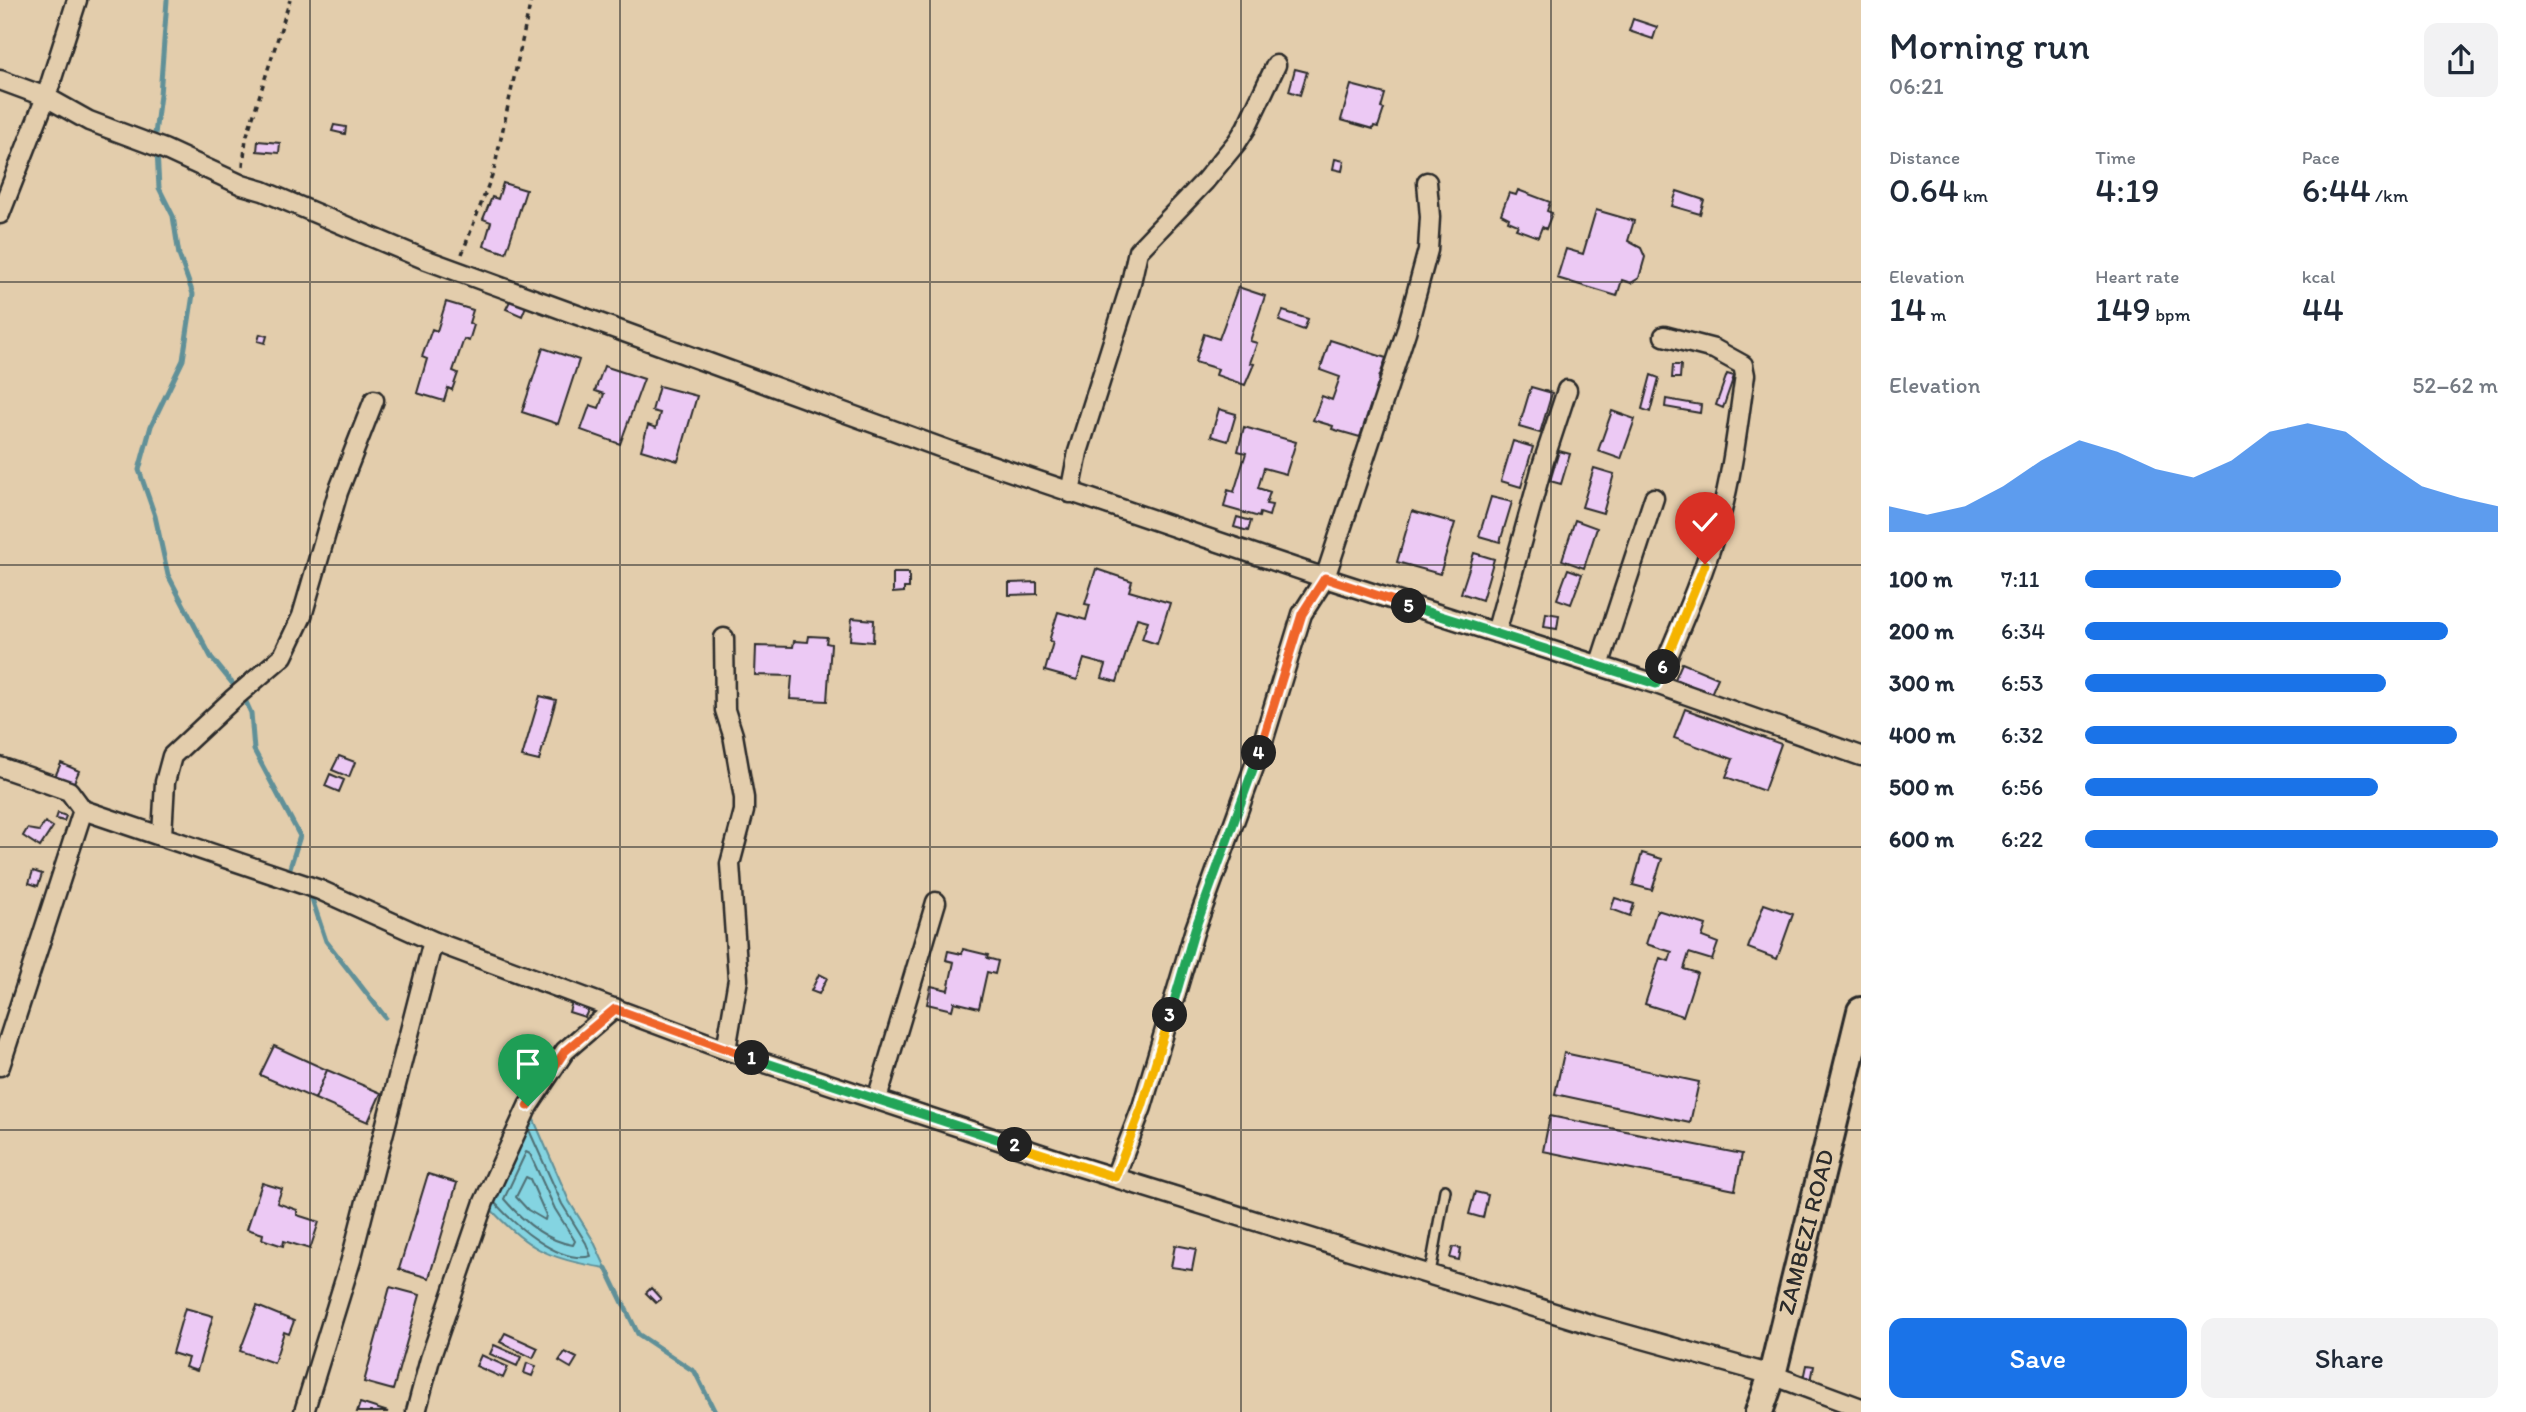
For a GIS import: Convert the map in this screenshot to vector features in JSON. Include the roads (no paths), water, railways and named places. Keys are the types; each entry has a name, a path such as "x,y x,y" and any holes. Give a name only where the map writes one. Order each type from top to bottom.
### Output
{"main road":[{"name":"ZAMBEZI ROAD","path":"1759,1412 1772,1375 1854,1070 1861,1011"}],"street":[{"path":"0,213 46,97 77,0"},
{"path":"1070,492 1078,452 1130,286 1138,251 1205,181 1237,142 1276,65"},
{"path":"0,80 46,97 89,121 164,149 242,185 263,191 456,270 953,452 1325,578 1656,684 1861,756"},
{"path":"1115,1177 1146,1094 1195,929 1261,748 1302,614 1325,578 1406,332 1425,261 1430,217 1427,182"},
{"path":"1656,684 1689,606 1719,520 1727,489 1745,374 1743,365 1714,349 1664,336"},
{"path":"1496,633 1567,390"},
{"path":"162,835 165,782 172,757 283,656 302,616 338,492 374,400"},
{"path":"1599,666 1654,498"},
{"path":"724,638 725,710 733,735 744,798 744,811 730,864 738,979 726,1049"},
{"path":"0,767 69,791 83,810 320,890 433,941 726,1049 1115,1177 1593,1325 1772,1375 1860,1404"},
{"path":"0,1066 83,810"},
{"path":"877,1099 936,902"},
{"path":"304,1412 351,1261 433,941"},
{"path":"416,1412 430,1359 484,1202 528,1106 565,1051 615,1009"}],"lane":[{"path":"1430,1273 1445,1190"}],"water":[{"path":"528,1106 569,1201 593,1240 606,1268 567,1260 538,1248 512,1230 484,1202"}],"waterway":[{"path":"154,142 167,0"},
{"path":"157,151 159,188 173,216 179,255 193,294 183,360 151,426 139,470 155,516 168,575 211,657 237,689"},
{"path":"246,702 251,713 254,750 300,836 288,874"},
{"path":"304,892 312,899 326,941 385,1017"},
{"path":"606,1268 638,1334 695,1372 715,1412"}]}
